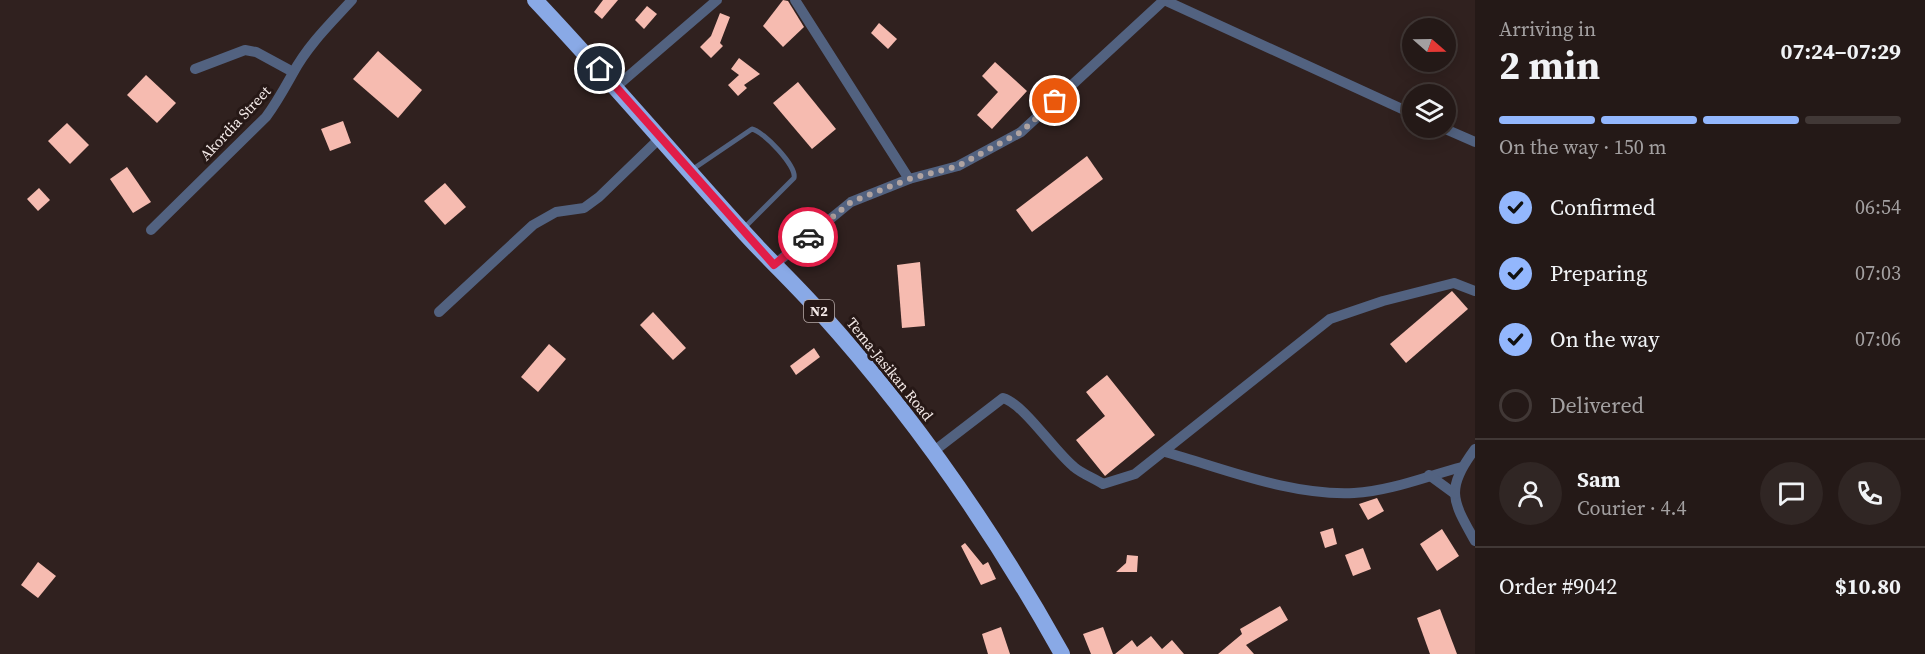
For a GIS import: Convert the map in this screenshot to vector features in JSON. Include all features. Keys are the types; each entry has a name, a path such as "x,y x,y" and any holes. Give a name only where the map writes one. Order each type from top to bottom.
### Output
{"highway":[{"name":"Tema-Jasikan Road","path":"535,0 617,86 742,230 819,311 934,451 1025,588 1062,654"}],"street":[{"name":"Akordia Street","path":"151,230 266,117 282,96 293,72 318,37 352,0"},
{"path":"617,86 717,0"},
{"path":"795,0 909,179"},
{"path":"774,265 851,202 909,179 958,166 1021,132 1164,0 1402,109"},
{"path":"195,69 245,50 256,52 293,72"},
{"path":"1456,134 1475,142"},
{"path":"439,312 533,225 556,212 584,208 599,197 660,138"},
{"path":"934,451 1004,398 1015,401 1035,427 1075,468 1103,484 1135,474 1330,319 1383,301 1454,283 1475,291"},
{"path":"1475,448 1462,467 1454,504 1475,541"},
{"path":"1165,452 1307,492 1356,493 1390,487 1462,467"},
{"path":"1429,475 1455,494"}],"lane":[{"path":"690,171 752,129 762,133 795,173 794,178 742,230"}],"building":[{"path":"603,0 618,0 602,19 594,12"},
{"path":"783,0 788,1 804,27 783,47 763,26"},
{"path":"647,6 657,14 644,29 635,20"},
{"path":"720,13 730,17 720,43 723,46 711,58 700,47 711,36"},
{"path":"879,23 897,39 888,49 871,33"},
{"path":"378,51 422,90 398,118 353,79"},
{"path":"739,58 760,74 744,85 747,88 738,96 728,85 739,75 731,69"},
{"path":"995,62 1027,91 992,129 977,115 998,92 982,76"},
{"path":"146,75 176,103 157,123 127,95"},
{"path":"798,82 836,129 812,149 773,103"},
{"path":"343,121 351,143 330,151 321,129"},
{"path":"67,123 89,145 70,164 48,141"},
{"path":"1087,156 1103,179 1032,232 1016,210"},
{"path":"127,167 151,202 133,213 110,179"},
{"path":"445,183 466,207 445,225 424,201"},
{"path":"39,188 50,200 38,211 27,199"},
{"path":"920,262 925,326 902,328 897,265"},
{"path":"1452,291 1468,309 1406,363 1390,344"},
{"path":"653,312 686,348 673,360 640,325"},
{"path":"549,344 566,359 538,392 521,377"},
{"path":"814,348 820,357 796,375 790,366"},
{"path":"1107,375 1155,435 1105,476 1076,440 1105,416 1086,392"},
{"path":"1377,498 1384,511 1368,520 1359,504"},
{"path":"1333,528 1337,544 1325,548 1320,532"},
{"path":"1442,529 1459,556 1437,571 1420,544"},
{"path":"965,543 983,565 988,562 996,579 981,585 961,546"},
{"path":"1363,548 1371,569 1353,576 1345,555"},
{"path":"1127,555 1138,556 1137,572 1116,572 1126,563"},
{"path":"38,562 56,576 38,598 21,585"},
{"path":"1280,606 1288,620 1246,645 1254,654 1218,654 1242,634 1240,629"},
{"path":"1440,609 1457,654 1430,654 1417,618"},
{"path":"1001,627 1010,654 988,654 982,634"},
{"path":"1103,627 1113,654 1091,654 1083,634"},
{"path":"1151,636 1162,649 1172,640 1184,654 1115,654 1132,640 1137,647"}],"way so far":[{"path":"808,237 851,202 909,179 958,166 1021,132 1055,101"}],"route":[{"path":"600,69 774,265 808,237"}]}
